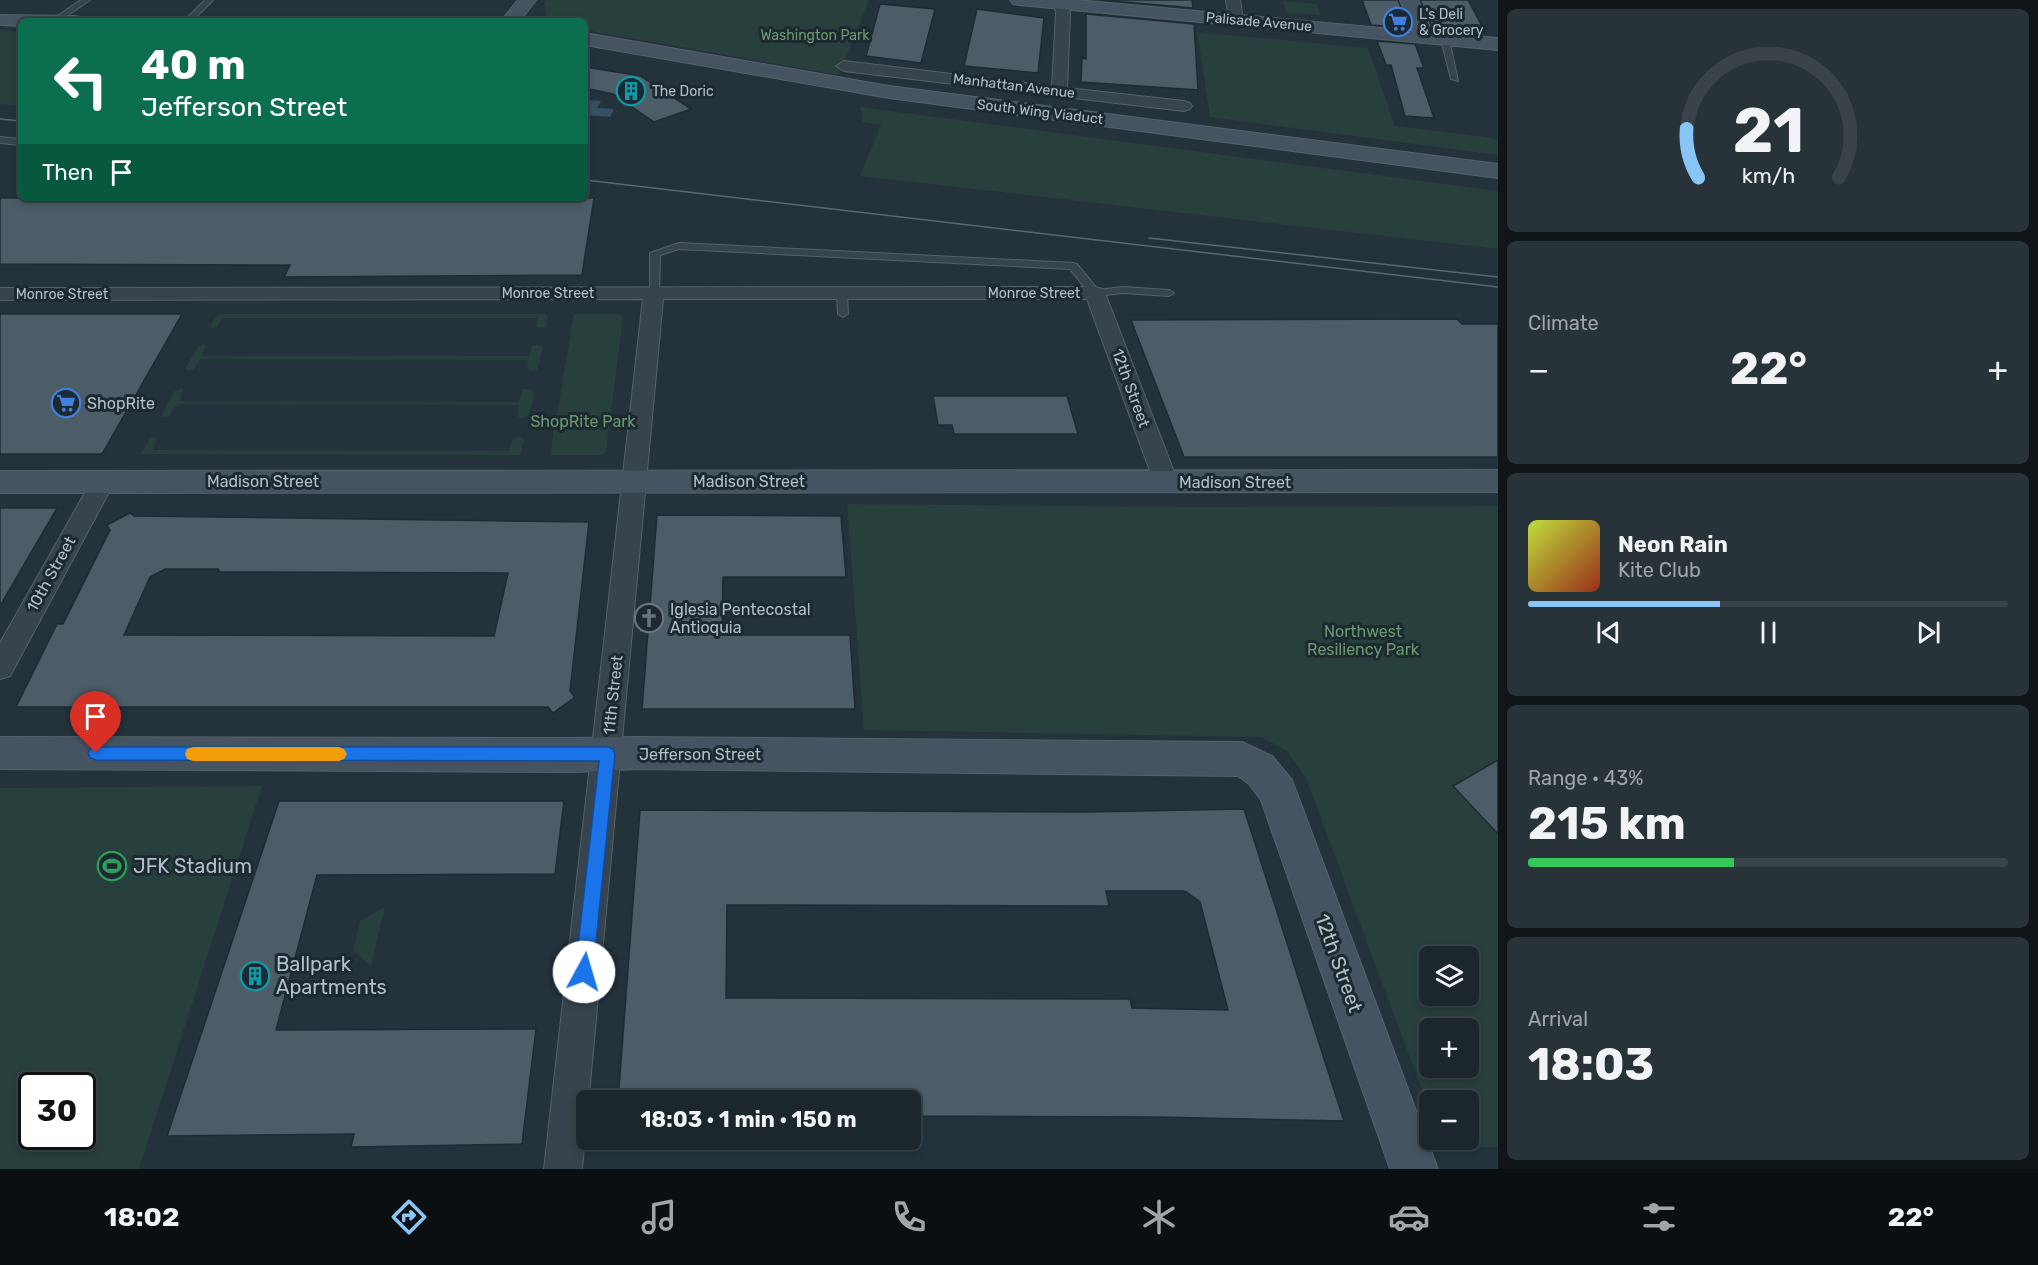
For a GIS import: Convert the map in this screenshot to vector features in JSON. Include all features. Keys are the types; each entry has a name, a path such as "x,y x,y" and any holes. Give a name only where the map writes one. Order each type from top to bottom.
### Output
{"street":[{"path":"512,18 527,0"},
{"name":"Palisade Avenue","path":"1019,0 1062,2 1498,44"},
{"path":"1233,0 1236,20"},
{"path":"1409,0 1425,37"},
{"path":"1059,92 1062,2"},
{"path":"0,20 18,20"},
{"name":"South Wing Viaduct","path":"588,40 889,92 1498,171"},
{"name":"Manhattan Avenue","path":"844,66 1184,106"},
{"name":"11th Street","path":"563,1169 608,754 654,293"},
{"name":"Monroe Street","path":"0,294 1095,293"},
{"name":"12th Street","path":"1095,293 1166,482"},
{"name":"10th Street","path":"0,668 103,481"},
{"name":"Madison Street","path":"0,482 1498,481"},
{"name":"Jefferson Street","path":"0,753 1229,757 1254,764"},
{"name":"12th Street","path":"1254,764 1267,775 1278,792 1414,1169"}],"lane":[{"path":"59,18 86,0"},
{"path":"191,18 209,0"},
{"path":"1445,39 1455,79"},
{"path":"0,140 18,142"},
{"path":"654,293 655,253 679,246 1073,266 1095,293 1123,290 1169,293"},
{"path":"843,293 843,314"}],"green space":[{"name":"Washington Park","path":"546,0 869,0 839,75 588,31 588,18 549,18 544,3"},
{"path":"1283,1 1316,4 1321,15 1286,13"},
{"path":"0,31 18,32 18,106 0,104"},
{"path":"1197,32 1368,48 1395,126 1498,140 1498,155 1210,117"},
{"path":"860,107 1498,191 1498,249 860,176 881,125 863,122"},
{"path":"220,314 545,314 548,317 546,327 536,328 537,318 222,318 217,327 210,328 215,317"},
{"name":"ShopRite Park","path":"574,314 618,314 623,318 606,451 602,455 550,455"},
{"path":"203,344 206,346 202,356 529,356 532,345 543,347 538,369 531,372 527,369 528,360 200,359 194,370 187,370 186,367 198,347"},
{"path":"182,388 179,401 519,402 523,389 531,389 534,393 529,415 522,419 517,416 519,405 176,404 169,417 161,417 173,392"},
{"path":"151,437 157,438 153,450 509,451 513,438 524,439 521,455 140,454"},
{"name":"Northwest Resiliency Park","path":"847,504 1201,507 1498,506 1498,1147 1479,1147 1479,1090 1422,1090 1306,778 1286,750 1261,737 864,730"},
{"path":"262,786 139,1169 0,1169 0,788"},
{"path":"385,907 371,966 353,950 360,921"}],"water":[{"path":"588,100 601,101 597,108 614,109 610,117 588,115"}],"building":[{"path":"1101,0 1192,0 1193,8"},
{"path":"1362,0 1398,0 1409,28 1371,25"},
{"path":"1420,0 1468,0 1484,30 1432,26"},
{"path":"880,4 935,9 921,63 866,56"},
{"path":"977,9 1044,18 1038,73 964,66"},
{"path":"1086,14 1194,24 1198,90 1081,82 1082,58 1086,59"},
{"path":"1377,41 1415,44 1424,68 1417,68 1434,118 1405,116 1391,65 1386,65"},
{"name":"The Doric","path":"588,67 641,76 691,109 654,122 613,94 588,89"},
{"path":"0,198 18,198 18,201 588,201 588,198 594,198 582,275 284,277 290,265 0,264"},
{"name":"ShopRite","path":"0,314 182,314 102,454 0,454"},
{"path":"1457,319 1462,324 1498,324 1498,457 1184,457 1131,320"},
{"path":"933,396 1067,396 1078,434 954,434 952,425 938,425"},
{"path":"0,508 57,508 0,606"},
{"path":"130,513 134,516 589,522 570,691 575,697 553,713 548,707 16,707 57,624 63,624 110,530 107,525","holes":["165,569 218,569 220,572 508,573 494,636 124,635 150,577"]},
{"path":"657,515 841,516 846,577 723,577 722,635 850,635 855,709 642,709"},
{"path":"1498,760 1498,834 1453,786"},
{"name":"Ballpark Apartments","path":"279,801 564,801 555,874 317,875 276,1030 536,1029 522,1144 351,1147 354,1134 167,1136"},
{"path":"1244,809 1344,1121 921,1116 921,1090 619,1090 640,810 1088,812","holes":["1106,891 1185,891 1200,902 1228,1010 1132,1008 1130,999 726,998 727,905 1109,906"]}],"tram line":[{"path":"0,119 18,121"},
{"path":"588,180 1498,287"},
{"path":"1149,238 1498,277"}],"slow traffic":[{"path":"193,754 339,754"}],"place":[{"name":"L's Deli & Grocery","path":"1398,22"},
{"name":"The Doric","path":"631,91"},
{"name":"ShopRite","path":"66,403"},
{"name":"Iglesia Pentecostal Antioquia","path":"649,618"},
{"name":"JFK Stadium","path":"112,866"},
{"name":"Ballpark Apartments","path":"255,976"}],"route":[{"path":"96,753 608,754 584,972"}]}
